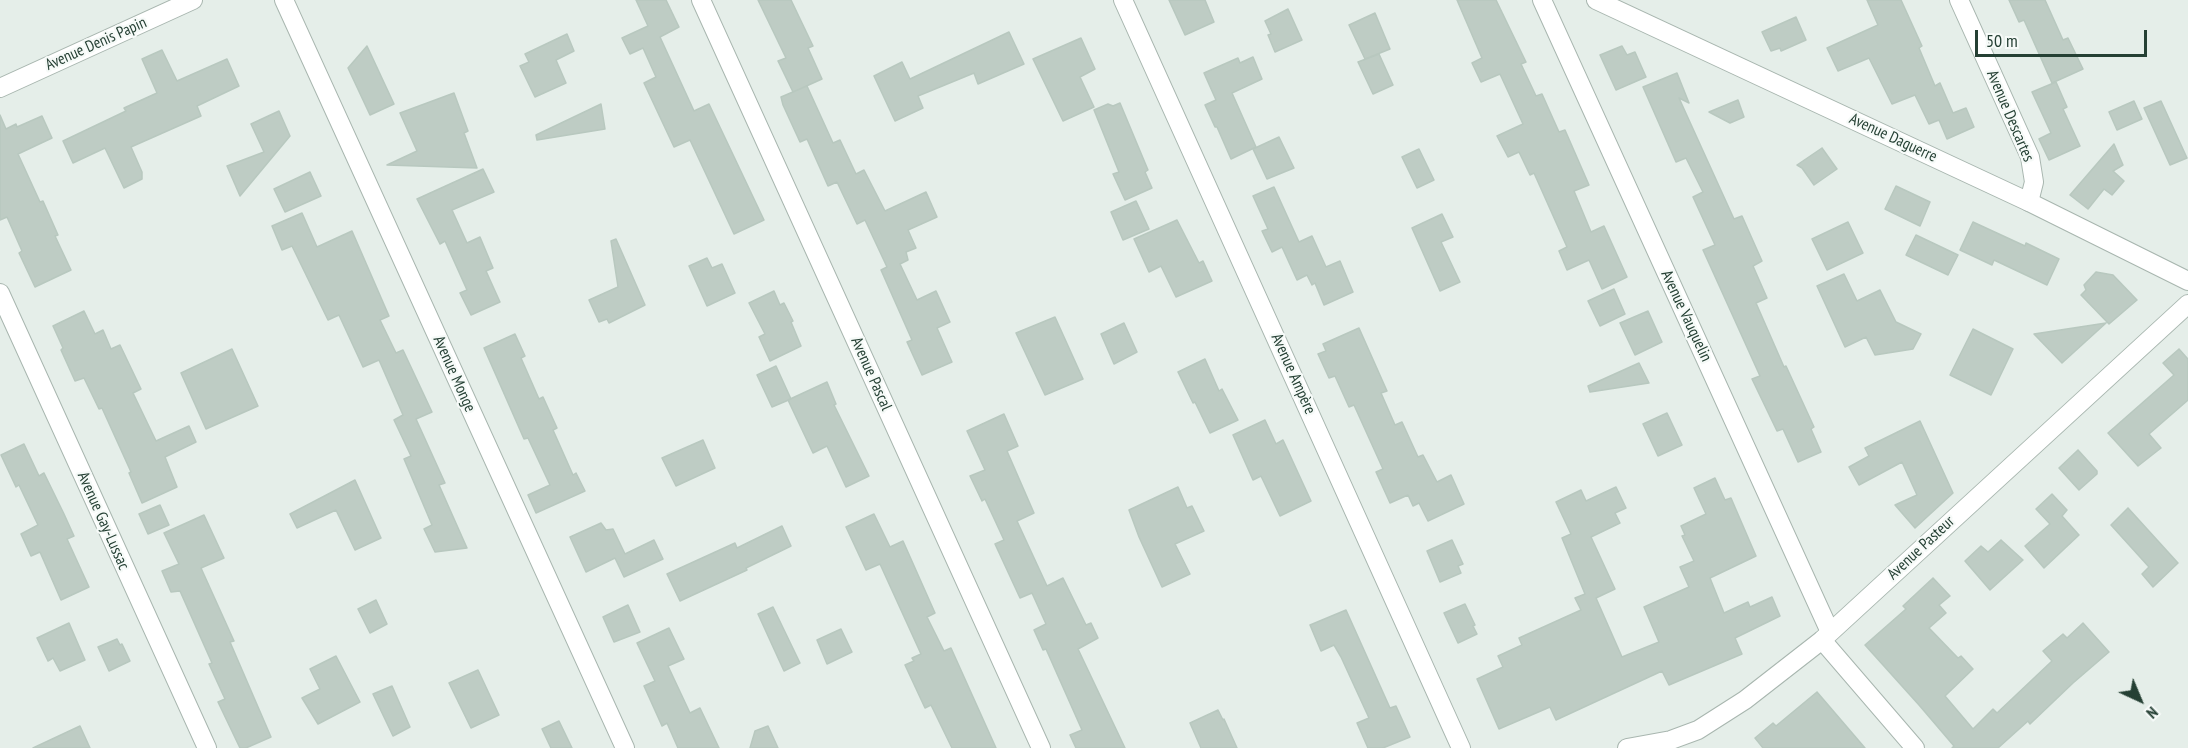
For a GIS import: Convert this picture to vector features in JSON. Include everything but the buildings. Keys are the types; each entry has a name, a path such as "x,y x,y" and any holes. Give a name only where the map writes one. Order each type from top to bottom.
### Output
{"street":[{"name":"Avenue Denis Papin","path":"0,88 193,0"},
{"name":"Avenue Monge","path":"284,0 625,748"},
{"name":"Avenue Pascal","path":"701,0 1041,748"},
{"name":"Avenue Ampère","path":"1123,0 1461,748"},
{"name":"Avenue Vauquelin","path":"1542,0 1826,636 1915,748"},
{"name":"Avenue Daguerre","path":"1596,0 2029,202 2188,281"},
{"name":"Avenue Descartes","path":"1959,0 2030,157 2034,182 2029,202"},
{"name":"Avenue Gay-Lussac","path":"0,293 207,748"},
{"name":"Avenue Pasteur","path":"1627,748 1671,740 1698,730 1744,700 1826,636 2188,304"}]}
